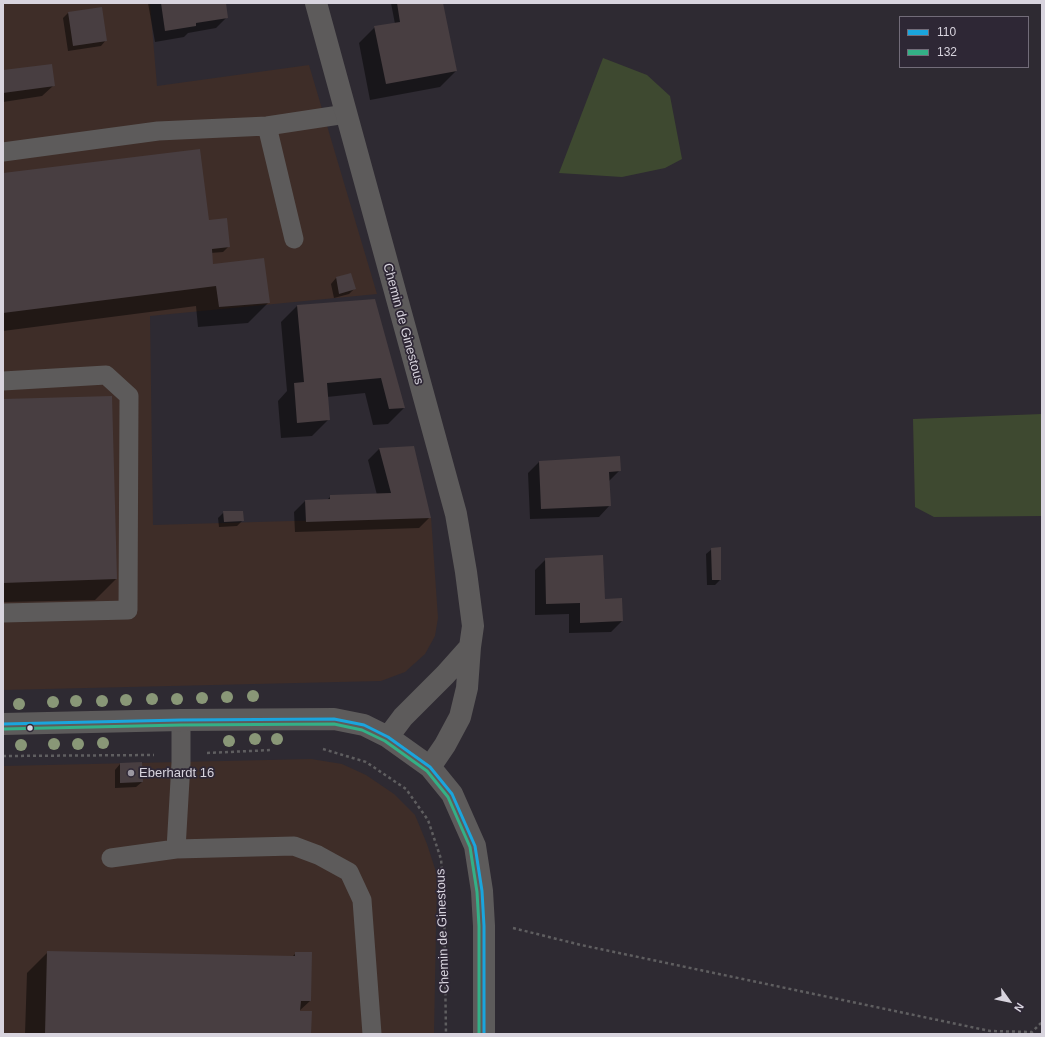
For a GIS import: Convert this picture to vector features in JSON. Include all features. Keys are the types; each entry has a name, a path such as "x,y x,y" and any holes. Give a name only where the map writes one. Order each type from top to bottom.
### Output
{"street":[{"name":"Chemin de Ginestous","path":"316,3 456,514 466,572 473,626 467,688 460,717 430,767"},
{"path":"388,738 404,717 470,647"},
{"path":"3,724 181,720 334,719 364,725 388,738 430,767 452,794 475,846 482,891 484,926 484,1034"}],"lane":[{"path":"3,152 158,131 267,126 346,114"},
{"path":"267,126 294,239"},
{"path":"3,381 106,375 129,396 128,610 3,613"},
{"path":"176,849 181,758 181,720"},
{"path":"111,858 176,849 294,846 318,855 349,872 362,900 372,1034"}],"path":[{"name":"Chemin de Ginestous","path":"406,789 428,820 441,859 444,896 446,1034"},
{"path":"484,926 512,928 581,945 990,1031 1032,1032 1042,1022"}],"shaded area":[{"path":"3,3 150,3 157,86 309,65 377,294 150,316 153,525 431,517 438,618 435,636 425,654 405,672 381,681 3,690"},
{"path":"311,759 342,764 366,775 394,794 415,815 427,844 437,875 434,1034 3,1034 3,766"}],"green space":[{"path":"603,58 647,75 670,96 682,159 665,168 622,177 559,173"},
{"path":"1042,414 1042,516 934,517 915,507 913,419"}],"building":[{"path":"161,3 226,3 228,18 196,23 196,26 165,31"},
{"path":"397,3 443,3 457,71 386,84 374,26 400,22"},
{"path":"102,7 107,41 73,46 68,12"},
{"path":"52,64 55,86 3,93 3,70"},
{"path":"200,149 209,220 227,218 230,247 212,249 213,264 264,258 270,303 219,307 216,286 3,313 3,173"},
{"path":"351,273 356,289 339,294 336,277"},
{"path":"375,299 405,408 389,409 381,378 327,383 330,420 297,423 294,383 304,382 297,305"},
{"path":"112,396 117,579 3,583 3,399"},
{"path":"414,446 431,518 306,522 305,500 330,499 330,495 391,493 379,448"},
{"path":"620,456 621,471 609,472 611,506 541,509 539,461"},
{"path":"223,511 243,511 244,521 224,522"},
{"path":"721,547 721,580 712,580 711,548"},
{"path":"603,555 605,599 622,598 623,621 580,623 580,603 546,604 545,558"},
{"name":"Eberhardt 16","path":"142,762 143,782 120,783 120,763"},
{"path":"47,951 295,956 295,952 312,952 311,1001 301,1001 300,1011 312,1011 311,1034 45,1034"}],"transit line":[{"name":"110","path":"3,724 181,720 334,719 364,725 388,737 430,767 452,794 475,846 482,891 484,926 484,1034"},
{"name":"132","path":"3,729 181,725 334,724 362,730 385,741 427,771 448,797 470,847 477,892 479,926 479,1034"}],"place":[{"name":"Eberhardt 16","path":"131,773"}]}
